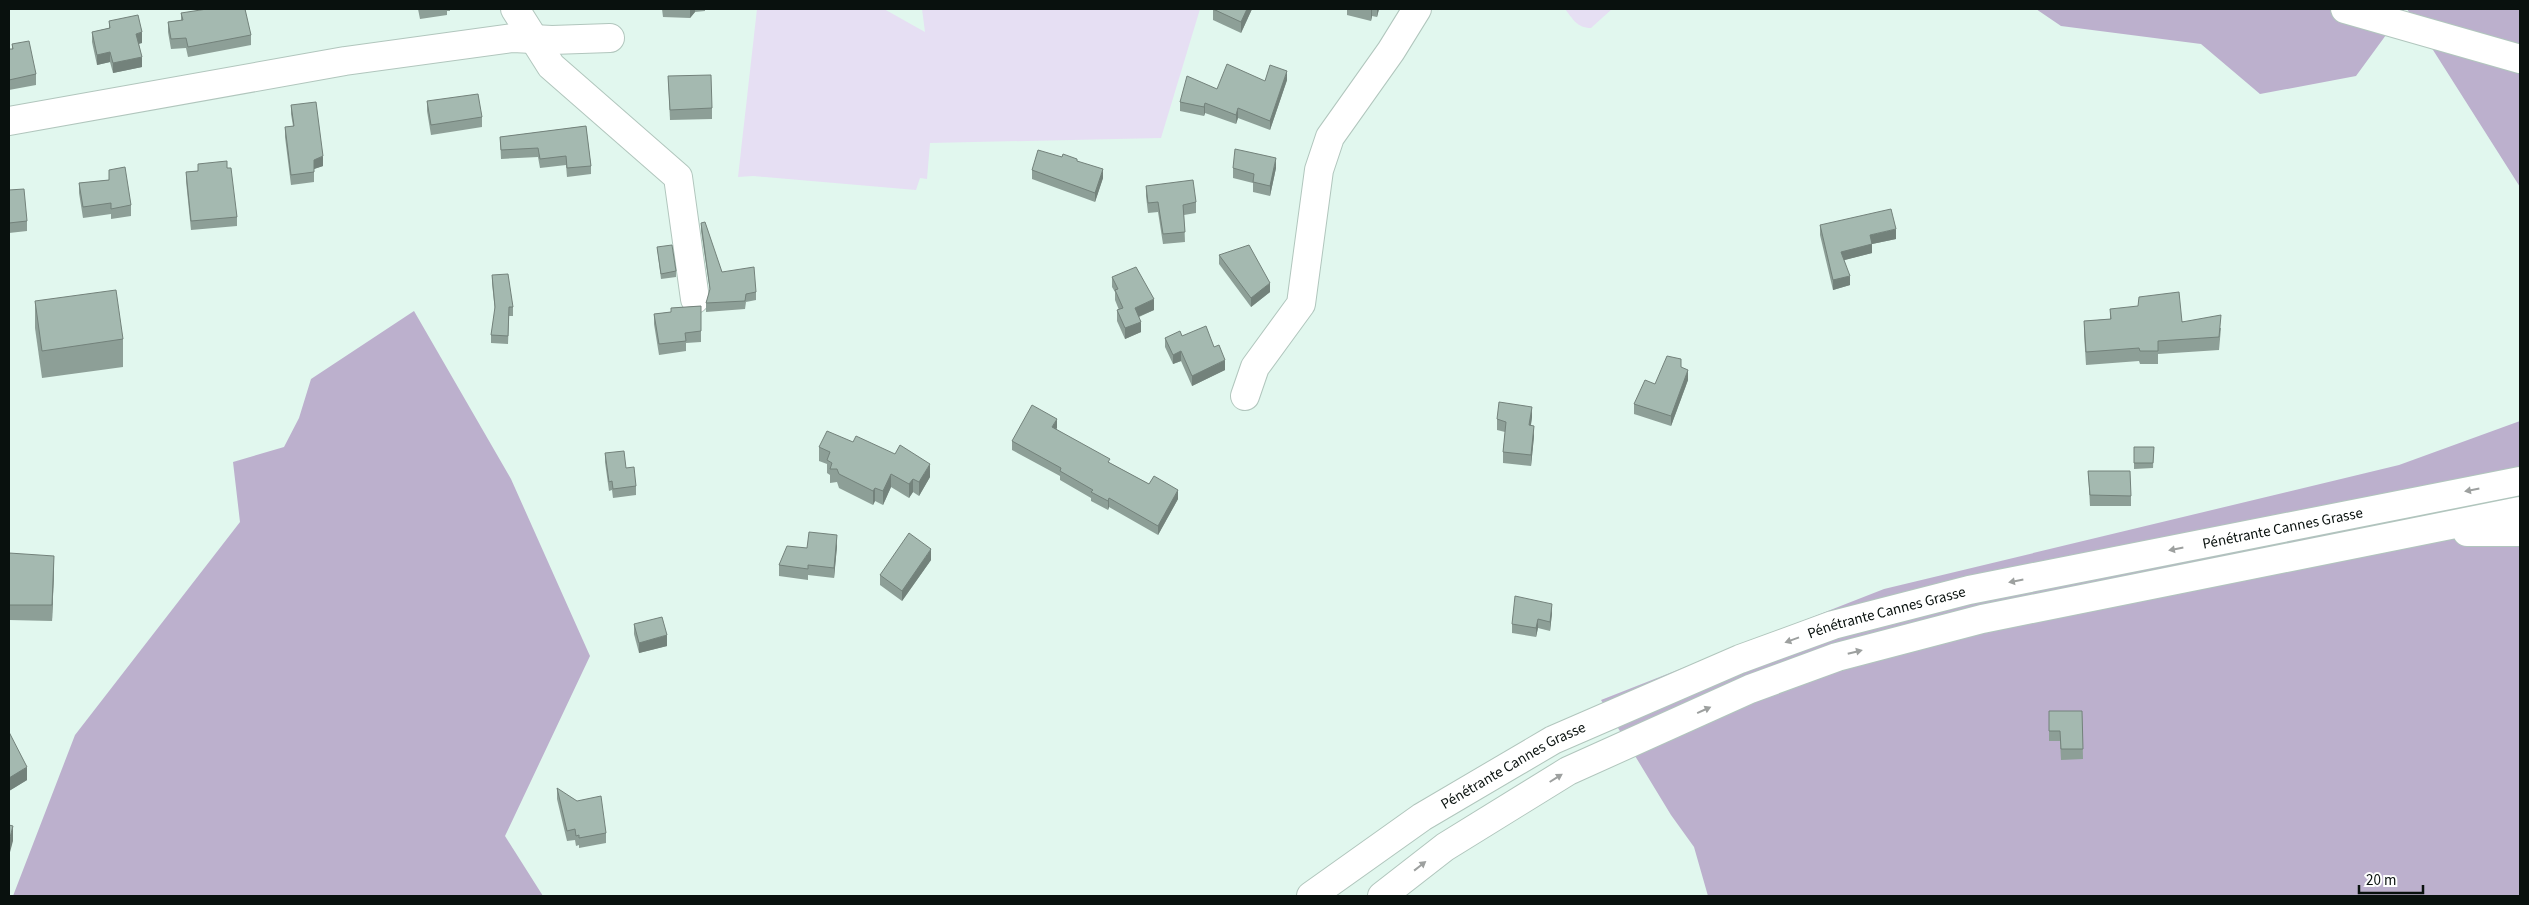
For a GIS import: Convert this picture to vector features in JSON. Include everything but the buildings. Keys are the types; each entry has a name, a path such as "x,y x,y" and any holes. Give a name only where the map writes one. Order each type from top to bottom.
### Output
{"main road":[{"path":"515,9 551,66 678,177 694,299"},
{"path":"1245,396 1255,367 1301,304 1319,170 1330,137 1391,51 1417,9"},
{"path":"2345,9 2520,59"},
{"path":"9,121 344,61 513,38 610,38"},
{"name":"Pénétrante Cannes Grasse","path":"1311,896 1422,817 1553,740 1740,659 1833,625 1969,590 2520,481"},
{"name":"Pénétrante Cannes Grasse","path":"1382,896 1445,847 1568,771 1750,689 1837,657 1982,619 2520,511"},
{"path":"2423,530 2520,532"}],"shaded area":[{"path":"757,9 884,9 925,32 922,9 1200,9 1161,138 930,143 927,179 920,178 916,190 753,176 738,177"},
{"path":"1565,9 1612,9 1591,28 1586,28 1579,25"},
{"path":"2036,9 2405,9 2356,76 2260,94 2201,44 2061,26"},
{"path":"2407,9 2520,9 2520,187"},
{"path":"414,311 511,479 590,656 505,836 543,896 13,896 75,735 240,522 233,462 284,447 299,418 311,379"},
{"path":"2520,421 2520,896 1708,896 1694,847 1671,815 1601,700 1884,589 2399,465"}]}
